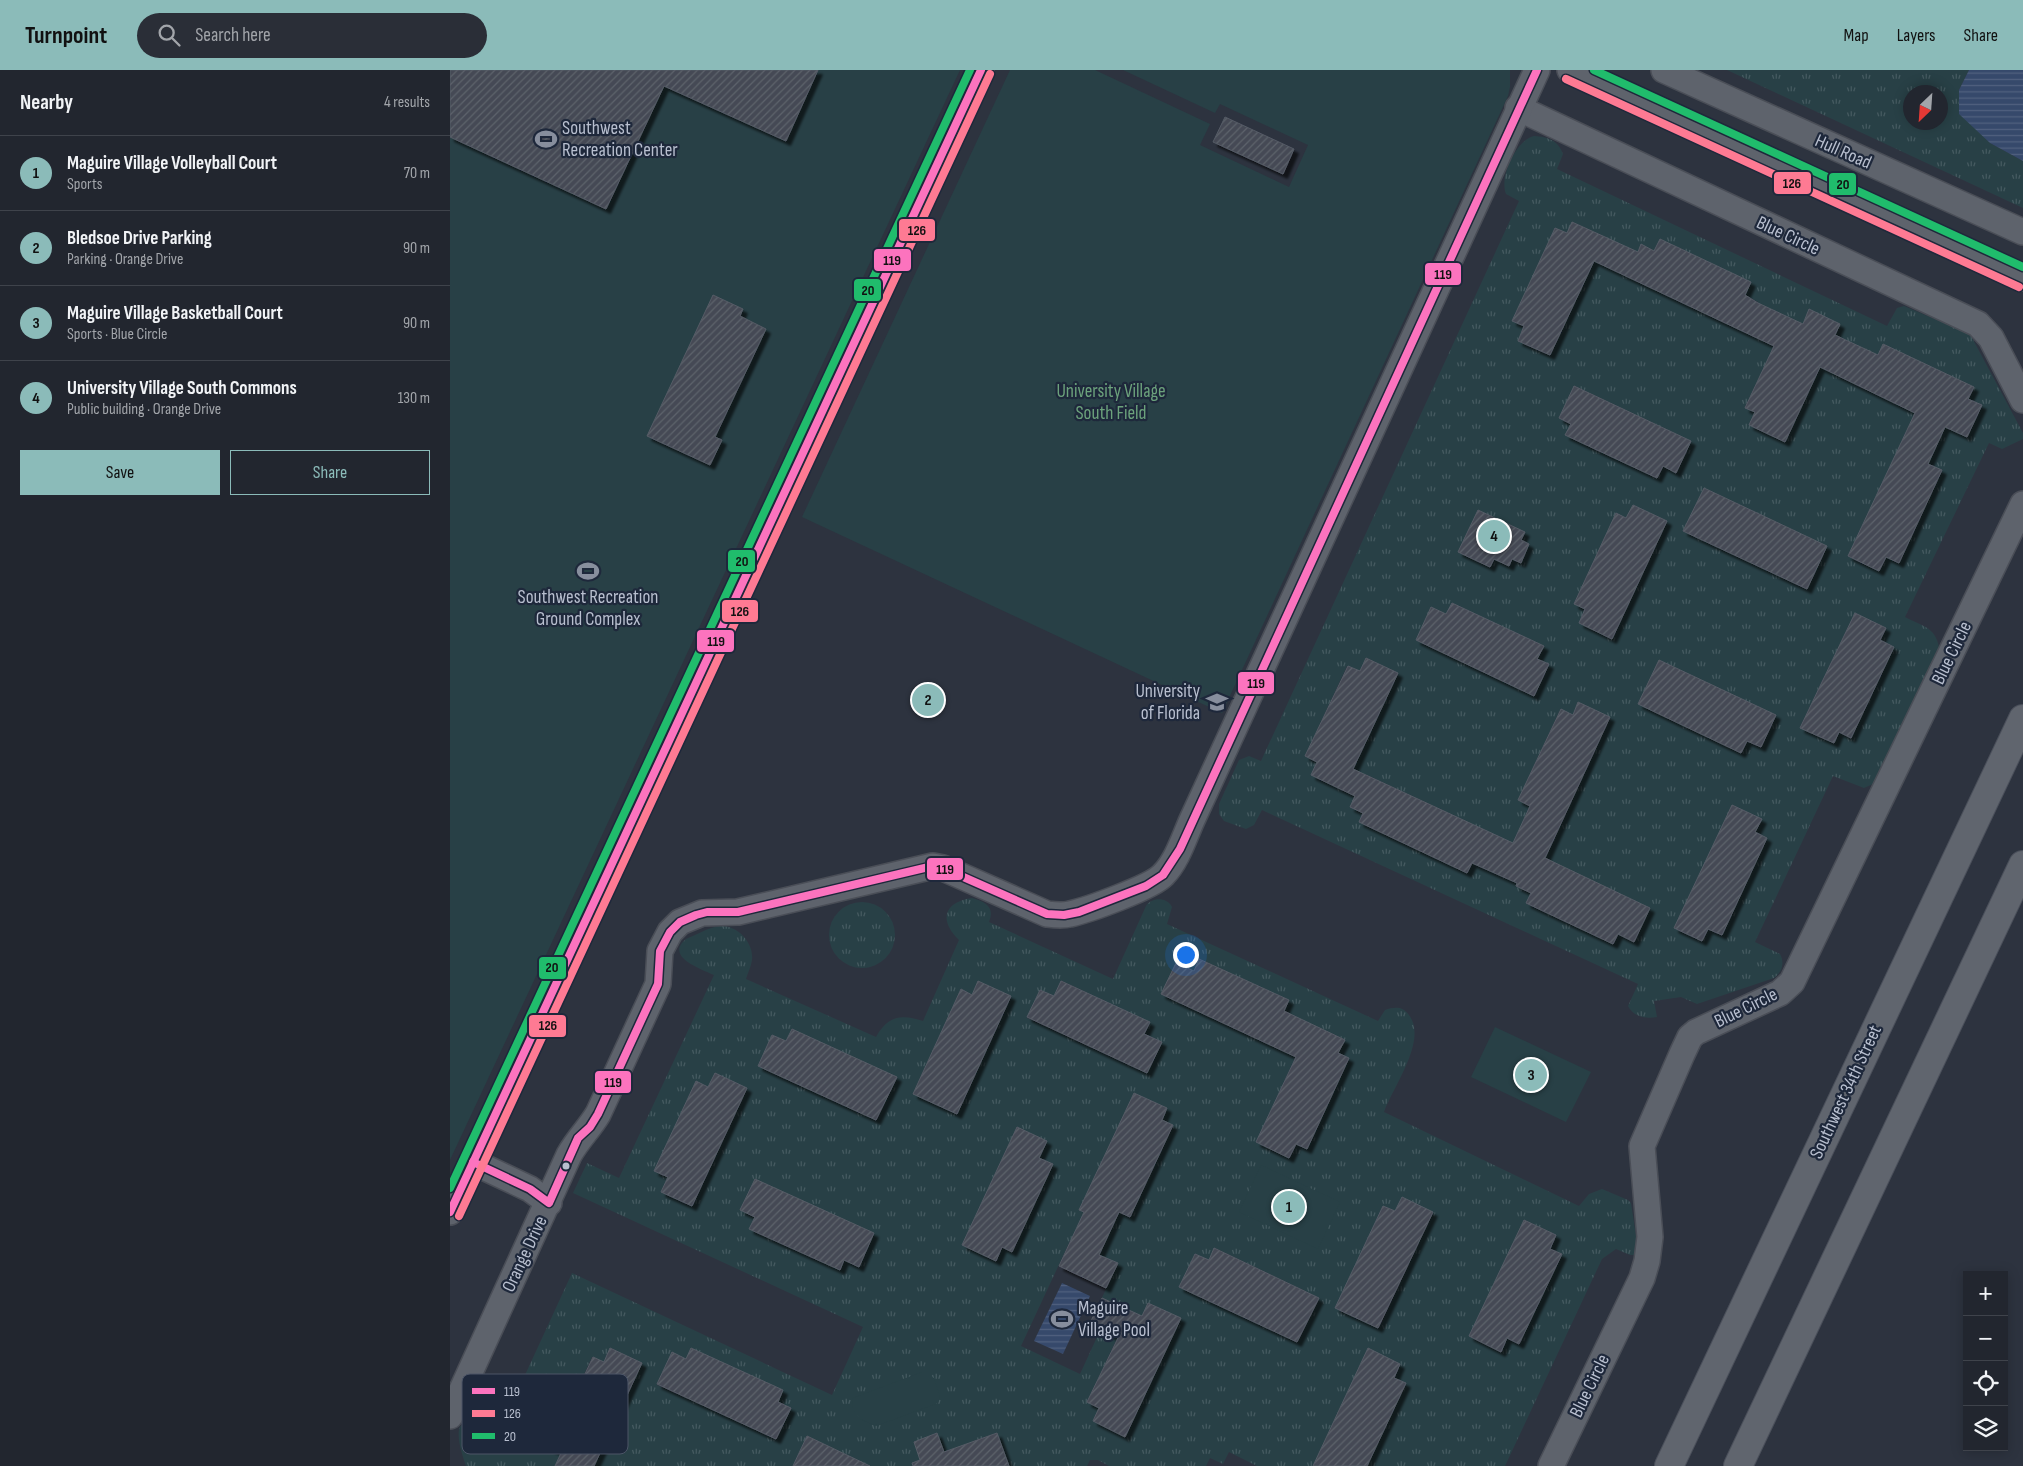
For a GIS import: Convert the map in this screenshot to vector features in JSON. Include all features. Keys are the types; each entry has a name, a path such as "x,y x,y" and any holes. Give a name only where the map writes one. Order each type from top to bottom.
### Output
{"main road":[{"name":"Southwest 34th Street","path":"1670,1466 2023,719"},
{"path":"1738,1466 2023,865"}],"street":[{"path":"450,1212 982,70"},
{"name":"Orange Drive","path":"470,1374 578,1138 590,1127 598,1114 658,984 660,950 670,932 685,919 707,912 731,914 933,866 943,868 1047,914 1058,916 1080,911 1136,890 1157,881 1164,874 1192,820 1536,70"},
{"name":"Hull Road","path":"1570,70 2023,278"},
{"name":"Hull Road","path":"1664,70 2023,232"},
{"name":"Blue Circle","path":"1518,108 1978,324 1991,338 2023,400"},
{"name":"Blue Circle","path":"1551,1466 1642,1278 1647,1261 1650,1237 1642,1146 1690,1037 1696,1032 1780,994 1792,982 2023,504"},
{"path":"473,1162 530,1188 549,1203"},
{"name":"Orange Drive","path":"450,1416 462,1390"}],"green space":[{"name":"Southwest Recreation Ground Complex","path":"450,70 960,70 450,1160"},
{"name":"University Village South Field","path":"1010,70 1095,70 1210,124 1200,145 1289,187 1308,145 1220,104 1215,113 1123,70 1510,70 1508,96 1222,713 802,517"},
{"path":"1727,70 1969,70 1959,90 1990,143 2023,161 2023,208"},
{"path":"1534,136 1544,137 1558,145 1563,154 1557,169 1887,326 1897,308 1904,306 1970,334 2023,433 2023,439 2002,449 1989,443 1905,617 1931,631 1939,647 1873,784 1864,788 1833,776 1755,942 1780,954 1782,957 1782,967 1779,973 1774,978 1697,1004 1681,997 1654,1001 1657,1017 1648,1018 1640,1016 1630,1010 1628,1006 1638,984 1262,810 1254,825 1246,829 1224,821 1219,814 1219,804 1239,760 1249,756 1261,761 1519,201 1506,194 1504,187 1505,178 1515,152 1527,139","holes":["1573,222 1605,237 1550,355 1518,341 1524,326 1513,321 1555,228 1567,233","1660,239 1750,282 1745,295 1758,302 1744,331 1627,276 1641,245 1654,251","1810,310 1840,324 1785,442 1750,425 1755,412 1745,407 1788,317 1803,324","1883,344 1973,388 1968,399 1967,437 1849,381 1878,355","1575,386 1691,441 1677,472 1663,466 1656,478 1566,435 1571,424 1559,418","1904,438 1928,464 1942,471 1899,563 1886,557 1879,571 1848,556","1712,492 1814,540 1807,589 1683,531 1699,498","1633,505 1667,521 1612,639 1579,623 1585,609 1574,603 1616,514 1626,518","1478,510 1524,532 1521,540 1529,544 1521,563 1512,559 1509,565 1494,559 1490,567 1458,552","1452,603 1543,646 1537,659 1549,664 1534,695 1416,640 1431,607 1446,614","1855,613 1886,628 1880,640 1894,647 1851,738 1839,732 1834,743 1800,727","1367,658 1398,673 1343,790 1317,762 1305,756 1347,666 1360,671","1659,660 1776,715 1761,747 1747,741 1741,753 1652,711","1579,703 1610,718 1556,835 1524,820 1530,806 1518,800 1560,710 1573,715","1365,774 1502,838 1472,863 1467,873 1359,822 1363,813 1350,807","1732,805 1761,819 1755,832 1722,935 1708,929 1675,928","1532,852 1650,908 1635,941 1618,934 1613,944 1527,904 1531,893 1516,885"]},
{"path":"972,898 981,901 990,909 991,917 989,922 1113,979 1146,906 1152,901 1159,899 1167,901 1172,907 1167,924 1378,1021 1385,1010 1398,1008 1404,1010 1414,1025 1412,1050 1384,1112 1579,1206 1589,1194 1602,1189 1631,1203 1638,1249 1637,1255 1630,1255 1616,1249 1602,1259 1505,1466 1367,1466 1406,1383 1394,1378 1400,1364 1368,1349 1313,1466 1257,1466 1229,1452 1223,1464 1210,1458 1206,1466 1109,1466 1098,1460 1090,1460 1087,1466 996,1466 1007,1462 997,1433 973,1441 982,1466 949,1466 937,1433 914,1442 922,1466 846,1466 850,1457 807,1436 793,1466 594,1466 600,1454 628,1454 628,1393 642,1363 611,1348 604,1362 592,1357 584,1374 526,1374 572,1273 832,1395 863,1327 573,1193 587,1163 619,1178 714,975 687,962 679,951 680,945 686,939 707,929 720,926 733,928 744,936 752,954 751,965 746,979 876,1037 885,1024 896,1018 908,1017 923,1021 959,940 949,926 947,919 947,913 955,904","holes":["1200,959 1289,1000 1284,1012 1162,994 1176,963 1194,971","978,981 1011,997 957,1114 919,1080 961,990 972,995","1062,981 1149,1022 1144,1034 1161,1042 1147,1073 1027,1018 1040,990 1054,996","1311,1024 1344,1039 1338,1053 1349,1058 1307,1149 1296,1144 1289,1158 1256,1142","792,1029 891,1089 877,1120 758,1066 772,1035 786,1041","715,1073 747,1089 692,1206 661,1192 668,1177 654,1171 696,1081 708,1087","1134,1093 1167,1108 1162,1120 1173,1126 1130,1217 1118,1212 1112,1225 1079,1210","1017,1127 1047,1141 1039,1158 1053,1164 1013,1251 1002,1247 996,1260 962,1245","1402,1198 1433,1213 1379,1328 1347,1313 1342,1294 1383,1206 1395,1211","741,1210 855,1225 874,1234 859,1267 844,1260 840,1270 750,1229 755,1217","1525,1220 1556,1235 1550,1249 1562,1254 1519,1344 1507,1338 1500,1352 1469,1336","1070,1241 1118,1264 1098,1306 1109,1311 1080,1374 1021,1346","1215,1248 1305,1291 1313,1310 1297,1342 1179,1287 1195,1254 1209,1260","1149,1303 1181,1319 1125,1436 1093,1421 1099,1408 1087,1402 1130,1311 1142,1316","672,1353 790,1408 777,1439 657,1385"]},
{"path":"855,902 869,902 881,907 890,916 895,928 893,948 886,959 869,968 855,968 843,963 834,954 829,942 829,928 834,916 843,907"},
{"path":"1495,1027 1591,1072 1566,1122 1471,1077"},
{"path":"1261,1165 1340,1202 1318,1249 1239,1212"},
{"path":"922,1372 934,1378 940,1396 938,1403 876,1426 860,1419 852,1408 853,1398"},
{"path":"462,1426 462,1451 459,1440 460,1428"},
{"path":"561,1454 557,1466 466,1466 463,1455"}],"water":[{"path":"1969,70 2023,70 2023,161 1990,143 1959,114 1959,90"},
{"name":"Maguire Village Pool","path":"1062,1283 1090,1296 1063,1354 1034,1341"}],"building":[{"name":"Southwest Recreation Center","path":"450,70 818,70 786,141 664,86 606,209 450,137"},
{"path":"1225,117 1294,149 1283,174 1213,142"},
{"path":"1572,222 1638,252 1641,244 1654,251 1660,239 1751,282 1745,295 1758,303 1803,324 1809,309 1840,324 1835,335 1878,355 1883,344 1974,387 1968,399 1982,405 1967,437 1945,427 1928,464 1942,470 1899,563 1886,557 1879,571 1848,556 1915,413 1820,367 1785,442 1749,425 1755,412 1745,408 1774,346 1594,261 1550,355 1518,341 1524,326 1512,321 1555,228 1567,233"},
{"path":"713,295 743,309 740,316 766,329 715,437 722,440 710,465 647,436"},
{"path":"1574,386 1691,441 1676,473 1663,466 1657,478 1565,435 1571,424 1559,418"},
{"path":"1704,488 1827,546 1807,589 1683,531"},
{"path":"1633,505 1667,521 1612,639 1579,623 1585,609 1574,604 1616,513 1626,518"},
{"path":"1478,510 1525,532 1521,540 1529,544 1521,563 1512,559 1509,566 1494,559 1490,567 1458,552"},
{"path":"1452,603 1544,646 1537,659 1549,664 1534,696 1416,640 1431,607 1446,614"},
{"path":"1855,613 1886,628 1880,640 1894,647 1851,738 1839,732 1834,743 1800,728"},
{"path":"1366,658 1398,673 1353,769 1513,843 1530,806 1518,800 1561,709 1573,715 1578,702 1610,717 1545,858 1650,908 1634,942 1618,934 1613,944 1526,903 1531,893 1516,886 1517,883 1472,863 1467,873 1359,822 1363,813 1350,807 1355,796 1311,775 1317,762 1305,756 1348,666 1360,671"},
{"path":"1659,660 1776,715 1761,747 1747,741 1741,753 1638,704"},
{"path":"1732,805 1762,819 1755,832 1767,838 1722,935 1708,929 1702,941 1674,928"},
{"path":"1199,959 1289,1000 1284,1011 1345,1040 1338,1053 1349,1058 1307,1149 1296,1144 1289,1158 1256,1142 1296,1057 1161,994 1176,963 1194,971"},
{"path":"978,981 1011,996 957,1114 913,1094 961,989 972,995"},
{"path":"1061,981 1150,1022 1144,1034 1162,1042 1147,1073 1027,1017 1040,990 1054,996"},
{"path":"792,1029 897,1077 876,1120 758,1066 772,1035 786,1041"},
{"path":"715,1073 747,1088 692,1206 661,1192 668,1177 654,1171 696,1081 708,1087"},
{"path":"1134,1093 1167,1108 1162,1120 1173,1125 1130,1217 1119,1212 1099,1255 1118,1263 1106,1288 1059,1266 1084,1212 1079,1210"},
{"path":"1017,1127 1047,1141 1039,1158 1053,1164 1012,1252 1002,1247 996,1261 962,1245"},
{"path":"755,1179 874,1233 859,1267 844,1260 840,1270 749,1229 755,1217 740,1210"},
{"path":"1402,1197 1433,1212 1378,1328 1335,1308 1383,1206 1395,1211"},
{"path":"1524,1220 1556,1235 1550,1249 1562,1254 1519,1344 1507,1338 1501,1352 1469,1336"},
{"path":"1214,1248 1319,1298 1297,1342 1179,1287 1195,1254 1209,1260"},
{"path":"1102,1298 1142,1316 1148,1303 1181,1318 1125,1437 1093,1421 1099,1408 1087,1402 1118,1338 1089,1325"},
{"path":"610,1348 642,1363 628,1393 628,1374 585,1374 593,1357 604,1362"},
{"path":"691,1348 783,1390 778,1402 791,1408 776,1439 657,1384 672,1352 686,1359"},
{"path":"1368,1348 1400,1364 1394,1378 1406,1383 1367,1466 1313,1466"},
{"path":"937,1433 944,1452 997,1433 1009,1466 913,1466 912,1463 920,1460 914,1442"},
{"path":"807,1436 870,1466 793,1466"},
{"path":"561,1454 600,1454 594,1466 555,1466"}],"transit line":[{"name":"20","path":"450,1188 970,70"},
{"name":"119","path":"450,1212 981,70"},
{"name":"119","path":"473,1162 530,1189 549,1203 578,1138 590,1127 598,1114 658,984 660,951 670,932 680,922 696,915 707,912 738,912 933,866 943,868 1047,914 1064,915 1079,912 1146,886 1163,875 1180,849 1537,70"},
{"name":"20","path":"1594,70 2023,267"},
{"name":"126","path":"459,1216 990,74"},
{"name":"126","path":"1566,79 2019,287"}],"place":[{"name":"Southwest Recreation Center","path":"546,139"},
{"name":"University Village South Commons","path":"1494,536"},
{"name":"Southwest Recreation Ground Complex","path":"588,571"},
{"name":"Bledsoe Drive Parking","path":"928,700"},
{"name":"University of Florida","path":"1217,702"},
{"name":"Maguire Village Basketball Court","path":"1531,1075"},
{"name":"Maguire Village Volleyball Court","path":"1289,1207"},
{"name":"Maguire Village Pool","path":"1062,1319"}]}
